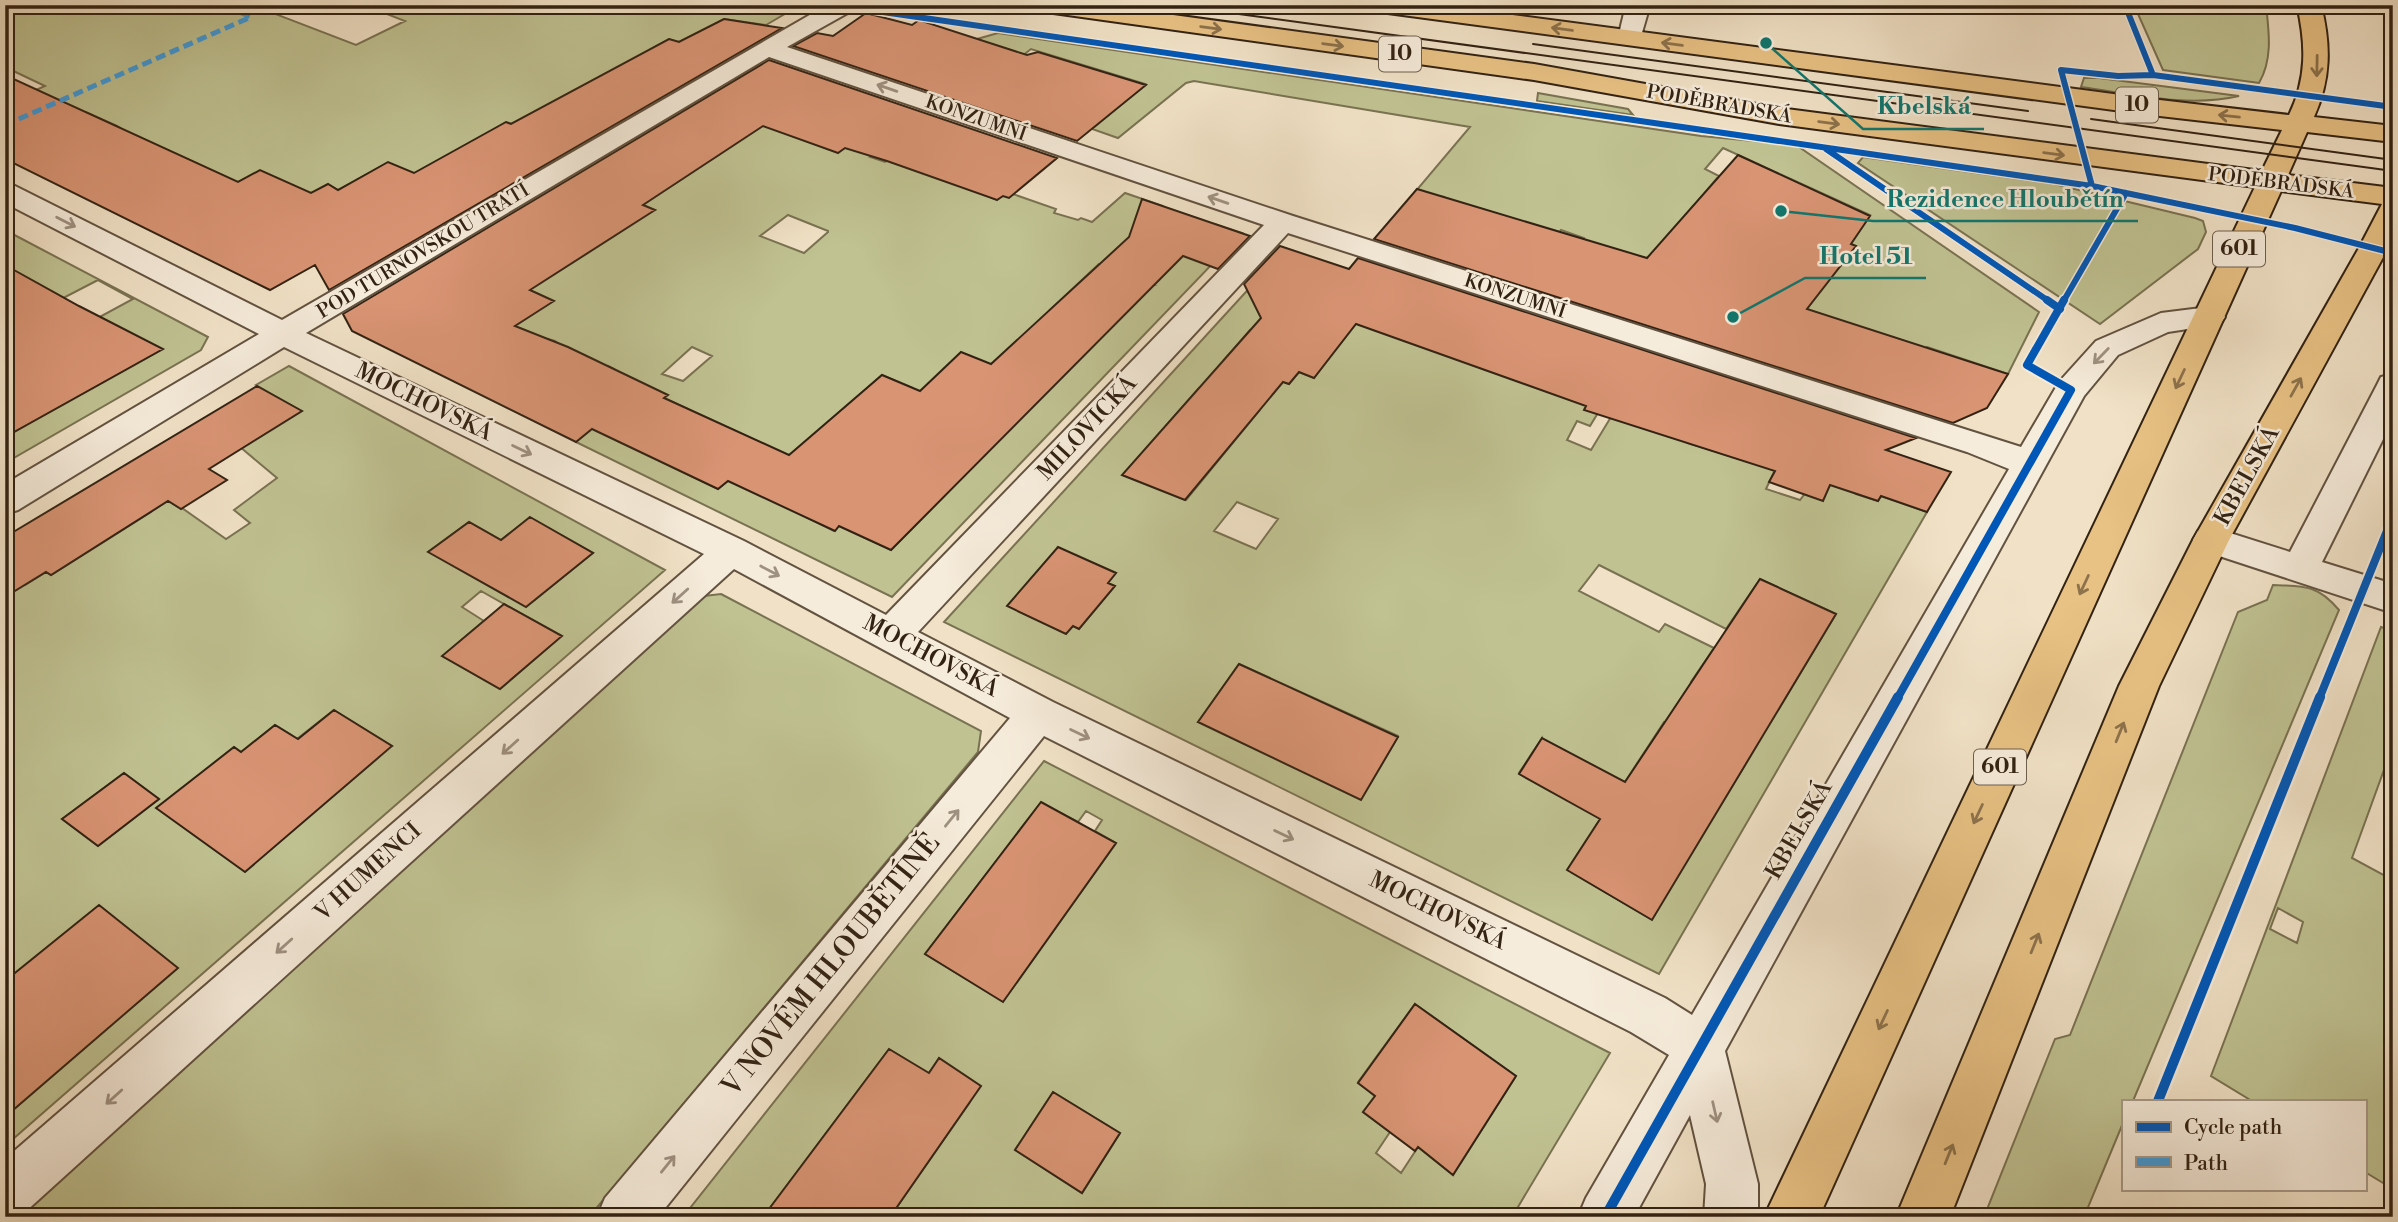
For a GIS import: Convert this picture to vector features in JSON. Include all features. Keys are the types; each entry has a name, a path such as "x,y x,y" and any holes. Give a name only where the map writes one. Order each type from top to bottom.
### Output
{"main road":[{"name":"PODĚBRADSKÁ","path":"1046,5 1534,72 1779,116 2393,197"},
{"name":"10","path":"1380,5 2082,98 2297,123"},
{"name":"601","path":"1791,1217 2297,123 2316,78 2316,46 2309,5"},
{"path":"2297,123 2393,134"},
{"name":"KBELSKÁ","path":"1923,1217 2139,686 2211,540 2374,248 2393,208"}],"street":[{"name":"POD TURNOVSKOU TRATÍ","path":"5,502 767,48 845,5"},
{"path":"1630,38 1638,5"},
{"name":"KONZUMNÍ","path":"767,48 1283,222 1979,444 2029,463"},
{"name":"MOCHOVSKÁ","path":"5,192 285,334 731,551 1038,713 1648,1015 1699,1046"},
{"name":"MILOVICKÁ","path":"892,634 1283,222"},
{"path":"2029,463 2071,390 2107,348 2161,323 2209,317"},
{"path":"2300,569 2393,385"},
{"name":"KBELSKÁ","path":"1605,1217 2029,463"},
{"path":"2211,540 2393,599"},
{"name":"V HUMENCI","path":"5,1194 731,551"},
{"name":"V NOVÉM HLOUBĚTÍNĚ","path":"625,1217 1038,713"},
{"path":"1699,1046 1732,1184 1731,1217"}],"green space":[{"path":"5,5 252,5 356,45 405,21 364,5 800,5 766,25 724,19 679,42 669,39 515,125 506,122 407,188 388,163 338,190 328,185 263,223 117,126 86,112 72,119 5,104 45,86 5,67"},
{"path":"2134,5 2266,5 2268,55 2259,83 2163,70"},
{"path":"998,33 1701,136 1796,145 2039,312 2008,374 1582,242 1584,238 1561,230 1556,237 1448,203 1444,197 1415,192 1470,127 1194,81 1186,83 1118,138 1092,129 1145,84 1031,49 1012,64 961,49 977,39","holes":["1723,148 1870,215 1843,241 1856,247 1835,272 1693,207 1719,176 1705,169"]},
{"path":"2084,78 2239,96 2200,101 2160,99 2081,87"},
{"path":"1538,93 1628,109 1633,115 1537,101"},
{"path":"747,119 838,153 847,146 878,151 870,157 885,162 893,157 997,200 1007,192 1056,209 1054,213 1078,220 1081,218 1092,222 1125,193 1163,206 1185,253 1214,224 1242,233 892,597 576,442 614,369 608,366 595,374 555,341 548,339 537,347 505,332 475,252 654,210 643,205 705,160 709,161 720,154","holes":["788,215 828,231 804,253 760,236","1099,264 1154,285 1051,309","692,347 712,356 683,381 662,374","882,375 910,387 857,397","660,396 768,446 718,489 609,436","944,496 891,550 839,526 834,531 808,518"]},
{"path":"1863,157 2054,184 2195,218 2203,221 2206,232 2198,249 2100,324 1858,163"},
{"path":"5,230 208,337 201,350 5,463 5,437 26,425 5,265","holes":["98,280 133,299 61,338 38,311"]},
{"path":"1255,282 1604,403 1590,426 1577,421 1567,440 1591,450 1620,402 1688,443 1775,470 1766,489 1800,500 1821,472 1856,494 1878,501 1881,496 1927,512 1659,974 944,622","holes":["1250,330 1328,359 1314,378 1299,372 1289,384 1224,360","1199,388 1259,411 1186,500 1123,475","1237,502 1278,519 1256,549 1214,531","1058,548 1116,573 1108,583 1114,587 1079,629 1073,626","1599,565 1726,629 1760,579 1836,614 1770,723 1691,682 1714,648 1665,624 1659,632 1579,591","1239,664 1398,737 1198,722","1664,722 1745,765 1651,919 1571,872 1569,868","1542,738 1550,791 1519,773"]},
{"path":"289,366 665,570 5,1146 5,660 11,656 5,652 5,571 25,585 46,572 51,575 151,512 165,496 226,539 250,523 234,510 277,478 240,447 301,411 256,385","holes":["530,518 593,553 532,602 469,565 429,552 469,522 501,540","481,591 561,636 500,689 443,656 484,621 462,607","334,710 391,746 214,763 234,747 241,752 275,725 291,735 293,742","124,773 159,799 98,846 62,819"]},
{"path":"2273,585 2310,588 2339,610 2133,1100 2122,1100 2122,1125 2084,1217 2002,1217 1988,1207 2055,1039 2070,1035 2238,612 2267,600"},
{"path":"721,594 981,731 978,752 589,1217 20,1217 704,596"},
{"path":"2381,627 2393,631 2393,745 2352,858 2393,880 2393,1189 2366,1173 2366,1100 2250,1100 2211,1076","holes":["2278,908 2303,922 2297,943 2270,929"]},
{"path":"1044,761 1610,1053 1512,1217 890,1217 970,1102 939,1059 928,1074 889,1049 763,1217 683,1217","holes":["1041,803 1078,822 1086,811 1102,820 1095,831 1116,843 1003,1001 925,954","1415,1004 1516,1076 1453,1175 1418,1147 1401,1173 1376,1153 1390,1132 1363,1112 1375,1096 1358,1082","1053,1092 1120,1133 1082,1193 1015,1150"]}],"building":[{"path":"866,13 912,25 919,20 1027,55 1038,52 1146,85 1077,141 793,46 817,33 833,36"},
{"path":"724,19 782,28 329,290 315,265 270,290 5,159 5,75 238,182 260,170 311,193 328,184 338,190 388,162 414,173 506,122 511,124 669,39 679,42"},
{"path":"769,60 1057,158 1009,198 1003,196 997,200 887,161 845,148 838,153 763,126 643,205 655,210 530,290 554,301 515,326 568,347 668,395 664,398 789,455 882,375 920,391 961,352 991,364 1129,237 1142,199 1250,236 1218,269 1183,256 891,550 839,526 835,531 728,481 718,489 592,429 576,442 352,331 343,314"},
{"path":"1738,155 1870,216 1851,244 1856,246 1807,309 2008,374 1987,408 1953,423 1374,239 1417,189 1647,258"},
{"path":"1280,246 1349,269 1358,258 1916,438 1886,450 1951,472 1927,512 1881,496 1878,501 1830,485 1823,501 1769,482 1775,471 1584,410 1586,406 1356,324 1314,378 1299,372 1289,384 1283,382 1185,500 1122,475 1261,318 1244,284"},
{"path":"5,265 79,306 163,349 5,437"},
{"path":"257,386 302,411 209,469 227,480 181,509 168,501 51,575 46,572 5,597 5,537"},
{"path":"530,517 593,553 526,607 428,552 469,522 501,540"},
{"path":"1058,547 1116,573 1108,583 1115,586 1079,629 1073,626 1066,634 1007,606"},
{"path":"1760,579 1836,614 1652,920 1567,870 1600,819 1519,774 1542,738 1625,782"},
{"path":"504,604 562,636 500,689 442,656"},
{"path":"1239,664 1398,737 1361,800 1198,722"},
{"path":"334,710 392,746 245,872 156,808 234,747 241,752 275,725 298,739"},
{"path":"124,773 159,799 98,846 62,819"},
{"path":"1041,802 1116,843 1003,1002 925,954"},
{"path":"99,905 178,968 5,1117 5,981"},
{"path":"1415,1004 1516,1076 1453,1175 1418,1147 1415,1151 1363,1112 1375,1096 1358,1083"},
{"path":"889,1049 929,1073 939,1058 981,1086 890,1217 763,1217"},
{"path":"1053,1092 1120,1133 1082,1193 1015,1150"}],"tram line":[{"path":"1172,5 2393,171"},
{"path":"1533,44 2028,111"},
{"path":"2091,119 2393,160"}],"marked path":[{"path":"5,125 251,17 224,5"}],"cycle path":[{"path":"834,5 2092,186 2295,228 2393,253"},
{"path":"2092,186 2061,70 2118,76 2153,75 2125,5"},
{"path":"2153,75 2393,107"},
{"path":"1826,149 2060,309"},
{"path":"1605,1217 2071,390 2027,365 2126,193"},
{"path":"2158,1100 2393,516"}],"place":[{"name":"Kbelská","path":"1766,43"},
{"name":"Rezidence Hloubětín","path":"1781,211"},
{"name":"Hotel 51","path":"1733,317"}]}
